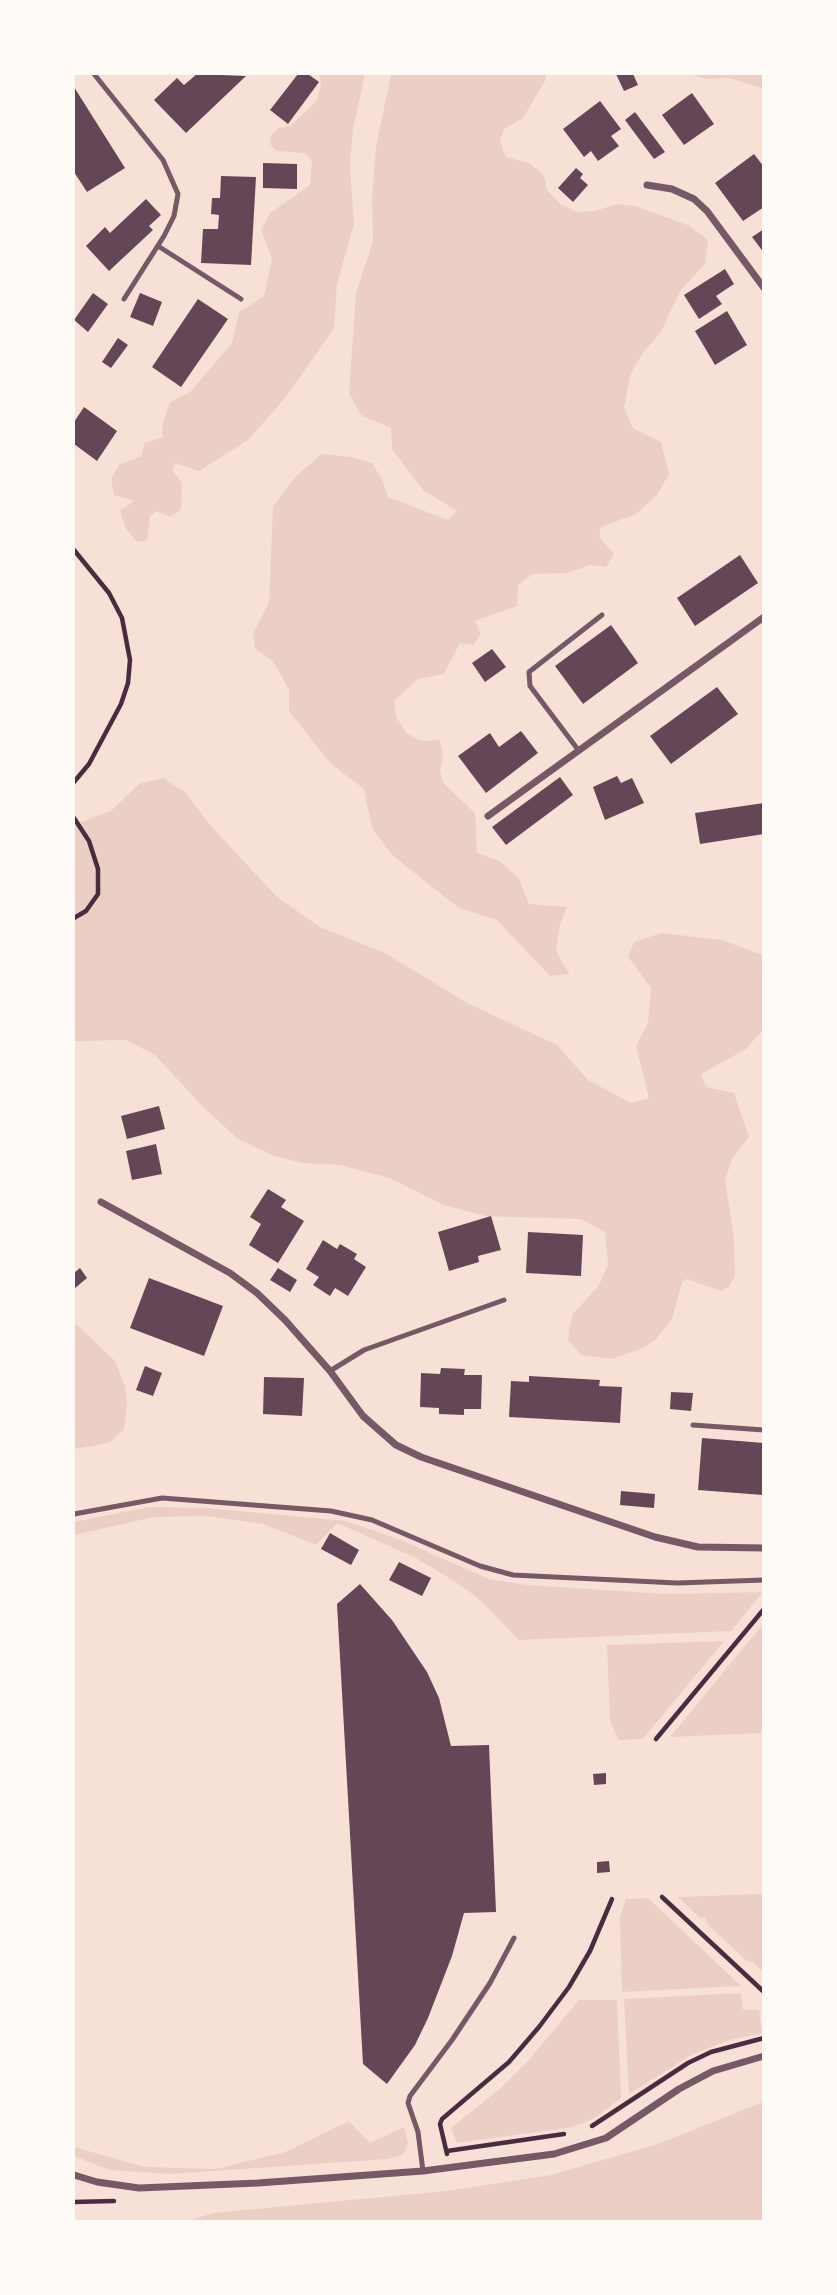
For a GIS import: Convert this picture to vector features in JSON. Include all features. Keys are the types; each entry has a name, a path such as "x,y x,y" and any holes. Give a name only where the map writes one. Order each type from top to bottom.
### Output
{"street":[{"path":"646,185 672,189 701,205 764,288"},
{"path":"488,816 764,617"},
{"path":"101,1202 239,1280 285,1320 378,1432 421,1457 655,1537 698,1547 764,1548"},
{"path":"74,2175 97,2182 139,2188 283,2182 423,2171 584,2147 606,2138 679,2089 713,2071 764,2056"}],"lane":[{"path":"94,74 163,160 174,180 177,205 158,246 124,299"},
{"path":"158,246 241,299"},
{"path":"579,751 530,686 529,672 602,615"},
{"path":"330,1371 364,1350 505,1300"},
{"path":"693,1425 764,1430"},
{"path":"74,1514 162,1498 331,1511 372,1520 480,1566 513,1575 677,1583 764,1580"},
{"path":"423,2171 418,2132 408,2103 410,2095 452,2040 490,1983 514,1938"}],"path":[{"path":"74,550 109,593 129,640 130,660 128,683 121,704 89,764 74,782"},
{"path":"74,818 89,841 98,869 98,894 86,911 74,918"},
{"path":"656,1739 764,1609"},
{"path":"662,1897 764,1992"},
{"path":"577,2132 447,2151 440,2124 442,2119 509,2062 539,2027 569,1987 590,1951 612,1899"},
{"path":"584,2129 688,2063 711,2052 764,2038"}],"shaded area":[{"path":"319,74 365,74 353,129 350,166 354,224 337,284 334,328 286,397 248,440 199,471 175,463 173,471 182,483 181,510 170,517 157,511 150,516 147,540 137,542 126,529 120,510 134,501 114,495 111,479 119,465 141,456 145,443 163,437 162,426 170,402 190,392 232,343 239,312 264,296 272,259 261,230 270,213 310,185 312,160 304,153 276,151 270,144 271,136 278,128 290,126 317,101 321,85"},
{"path":"391,74 546,74 545,81 523,118 504,129 500,141 506,157 531,164 544,176 547,190 560,204 577,212 594,211 618,204 635,206 690,226 708,240 705,264 680,291 661,332 643,353 630,375 624,408 633,428 661,442 669,474 657,495 636,514 601,527 599,537 614,554 606,567 590,565 567,573 533,574 518,585 517,606 475,621 481,634 473,645 460,643 444,674 418,679 394,701 396,716 406,733 422,741 440,740 443,754 440,771 444,784 475,813 477,853 500,861 519,879 529,904 567,907 560,924 556,951 569,974 550,976 497,920 459,908 393,856 372,828 364,789 331,764 289,711 289,690 273,661 255,649 253,633 269,603 273,506 297,475 322,454 351,457 372,463 382,479 388,497 448,520 457,511 423,490 392,449 391,428 361,415 349,393 356,293 373,241 372,199 376,147"},
{"path":"689,74 763,74 763,88 728,78 706,79"},
{"path":"163,778 185,792 211,826 276,896 320,927 385,953 469,1004 557,1045 588,1080 631,1103 649,1098 636,1046 648,1023 651,988 628,957 634,942 661,933 722,940 763,955 762,1031 746,1049 701,1074 706,1087 734,1093 749,1137 733,1157 725,1180 734,1238 735,1275 729,1287 721,1291 687,1279 682,1282 672,1319 656,1339 643,1348 613,1359 581,1355 568,1340 569,1330 573,1314 599,1285 608,1265 605,1232 581,1219 485,1216 444,1205 389,1178 340,1165 303,1163 274,1156 238,1139 204,1108 155,1055 126,1040 74,1041 74,825 112,810 139,784"},
{"path":"74,1322 115,1361 125,1386 127,1403 124,1429 109,1443 74,1449"},
{"path":"149,1507 207,1508 346,1521 401,1540 489,1579 527,1585 665,1594 763,1592 731,1631 519,1640 479,1599 454,1581 414,1557 337,1523 316,1545 263,1524 207,1516 154,1517 74,1535 74,1522"},
{"path":"763,1624 763,1733 670,1737"},
{"path":"724,1641 643,1739 619,1740 610,1721 607,1645"},
{"path":"763,1894 763,1972 753,1962 748,1962 710,1927 705,1918 699,1917 678,1897"},
{"path":"648,1898 741,1986 622,1992 620,1918 626,1899"},
{"path":"741,1993 743,2010 759,2010 762,2033 730,2040 693,2054 629,2094 624,1999"},
{"path":"579,2000 617,2000 621,2098 595,2118 573,2127 457,2143 451,2128 502,2087 528,2061"},
{"path":"763,2102 763,2221 188,2221 213,2213 446,2191 551,2175 658,2144"},
{"path":"349,2121 370,2143 404,2127 408,2143 406,2149 402,2155 388,2159 170,2174 109,2170 74,2156 74,2147 145,2167 216,2169 285,2152"}],"building":[{"path":"197,74 246,76 186,133 154,100 177,78 184,85"},
{"path":"298,74 308,74 319,82 288,124 270,110"},
{"path":"616,74 633,74 638,85 624,91"},
{"path":"74,87 125,168 87,192 74,172"},
{"path":"692,93 714,124 684,145 662,115"},
{"path":"600,101 621,129 611,136 619,146 598,161 591,151 584,157 563,129"},
{"path":"635,112 665,152 654,159 625,120"},
{"path":"754,154 764,167 764,207 743,221 715,183"},
{"path":"263,163 297,164 297,189 263,188"},
{"path":"576,168 583,174 580,178 588,185 573,202 558,188"},
{"path":"221,176 256,177 251,265 201,263 203,229 218,229 219,215 211,214 212,198 220,198"},
{"path":"146,199 161,215 149,226 153,230 109,271 86,246 105,227 110,233"},
{"path":"764,229 764,253 752,237"},
{"path":"725,269 734,284 716,296 722,304 699,319 684,295"},
{"path":"93,293 108,304 88,332 74,320"},
{"path":"140,293 162,302 153,326 130,317"},
{"path":"198,299 228,319 181,387 152,367"},
{"path":"727,311 747,345 715,365 695,331"},
{"path":"118,338 128,345 111,368 102,362"},
{"path":"84,407 117,431 97,461 74,444 74,422"},
{"path":"740,555 758,583 695,626 677,598"},
{"path":"611,625 638,663 583,704 555,666"},
{"path":"492,649 506,667 485,682 472,663"},
{"path":"717,687 738,714 671,764 650,736"},
{"path":"521,731 538,753 486,793 458,756 490,733 499,747"},
{"path":"617,776 621,783 632,778 644,803 605,820 593,787"},
{"path":"560,777 573,795 506,845 492,827"},
{"path":"764,803 764,834 700,844 695,813"},
{"path":"159,1106 165,1129 127,1139 121,1116"},
{"path":"156,1144 162,1174 132,1180 126,1151"},
{"path":"268,1189 286,1200 281,1207 304,1221 278,1263 249,1245 261,1224 250,1217"},
{"path":"491,1216 501,1250 478,1256 479,1262 449,1271 438,1232"},
{"path":"528,1232 583,1235 581,1276 526,1273"},
{"path":"323,1240 337,1249 340,1244 357,1254 354,1259 366,1267 348,1296 335,1288 330,1296 313,1285 319,1277 306,1269"},
{"path":"80,1268 87,1278 74,1289 74,1273"},
{"path":"278,1268 297,1280 290,1292 270,1280"},
{"path":"149,1278 223,1306 204,1356 130,1328"},
{"path":"145,1366 162,1373 153,1396 136,1390"},
{"path":"441,1368 465,1369 464,1375 482,1375 481,1409 464,1409 464,1415 439,1414 439,1408 420,1407 421,1373 440,1374"},
{"path":"529,1376 600,1380 599,1386 622,1387 620,1423 509,1417 511,1381 529,1382"},
{"path":"264,1377 304,1378 302,1416 263,1414"},
{"path":"671,1392 693,1393 691,1411 670,1409"},
{"path":"702,1438 764,1443 763,1495 698,1490"},
{"path":"621,1491 655,1494 654,1508 620,1505"},
{"path":"330,1533 359,1550 351,1565 321,1549"},
{"path":"399,1562 431,1578 422,1596 389,1580"},
{"path":"360,1584 392,1620 427,1672 439,1698 451,1746 489,1745 496,1912 464,1913 452,1956 428,2018 415,2045 387,2084 363,2064 337,1604"},
{"path":"606,1773 606,1784 594,1785 593,1774"},
{"path":"609,1861 610,1872 597,1873 597,1862"}]}
